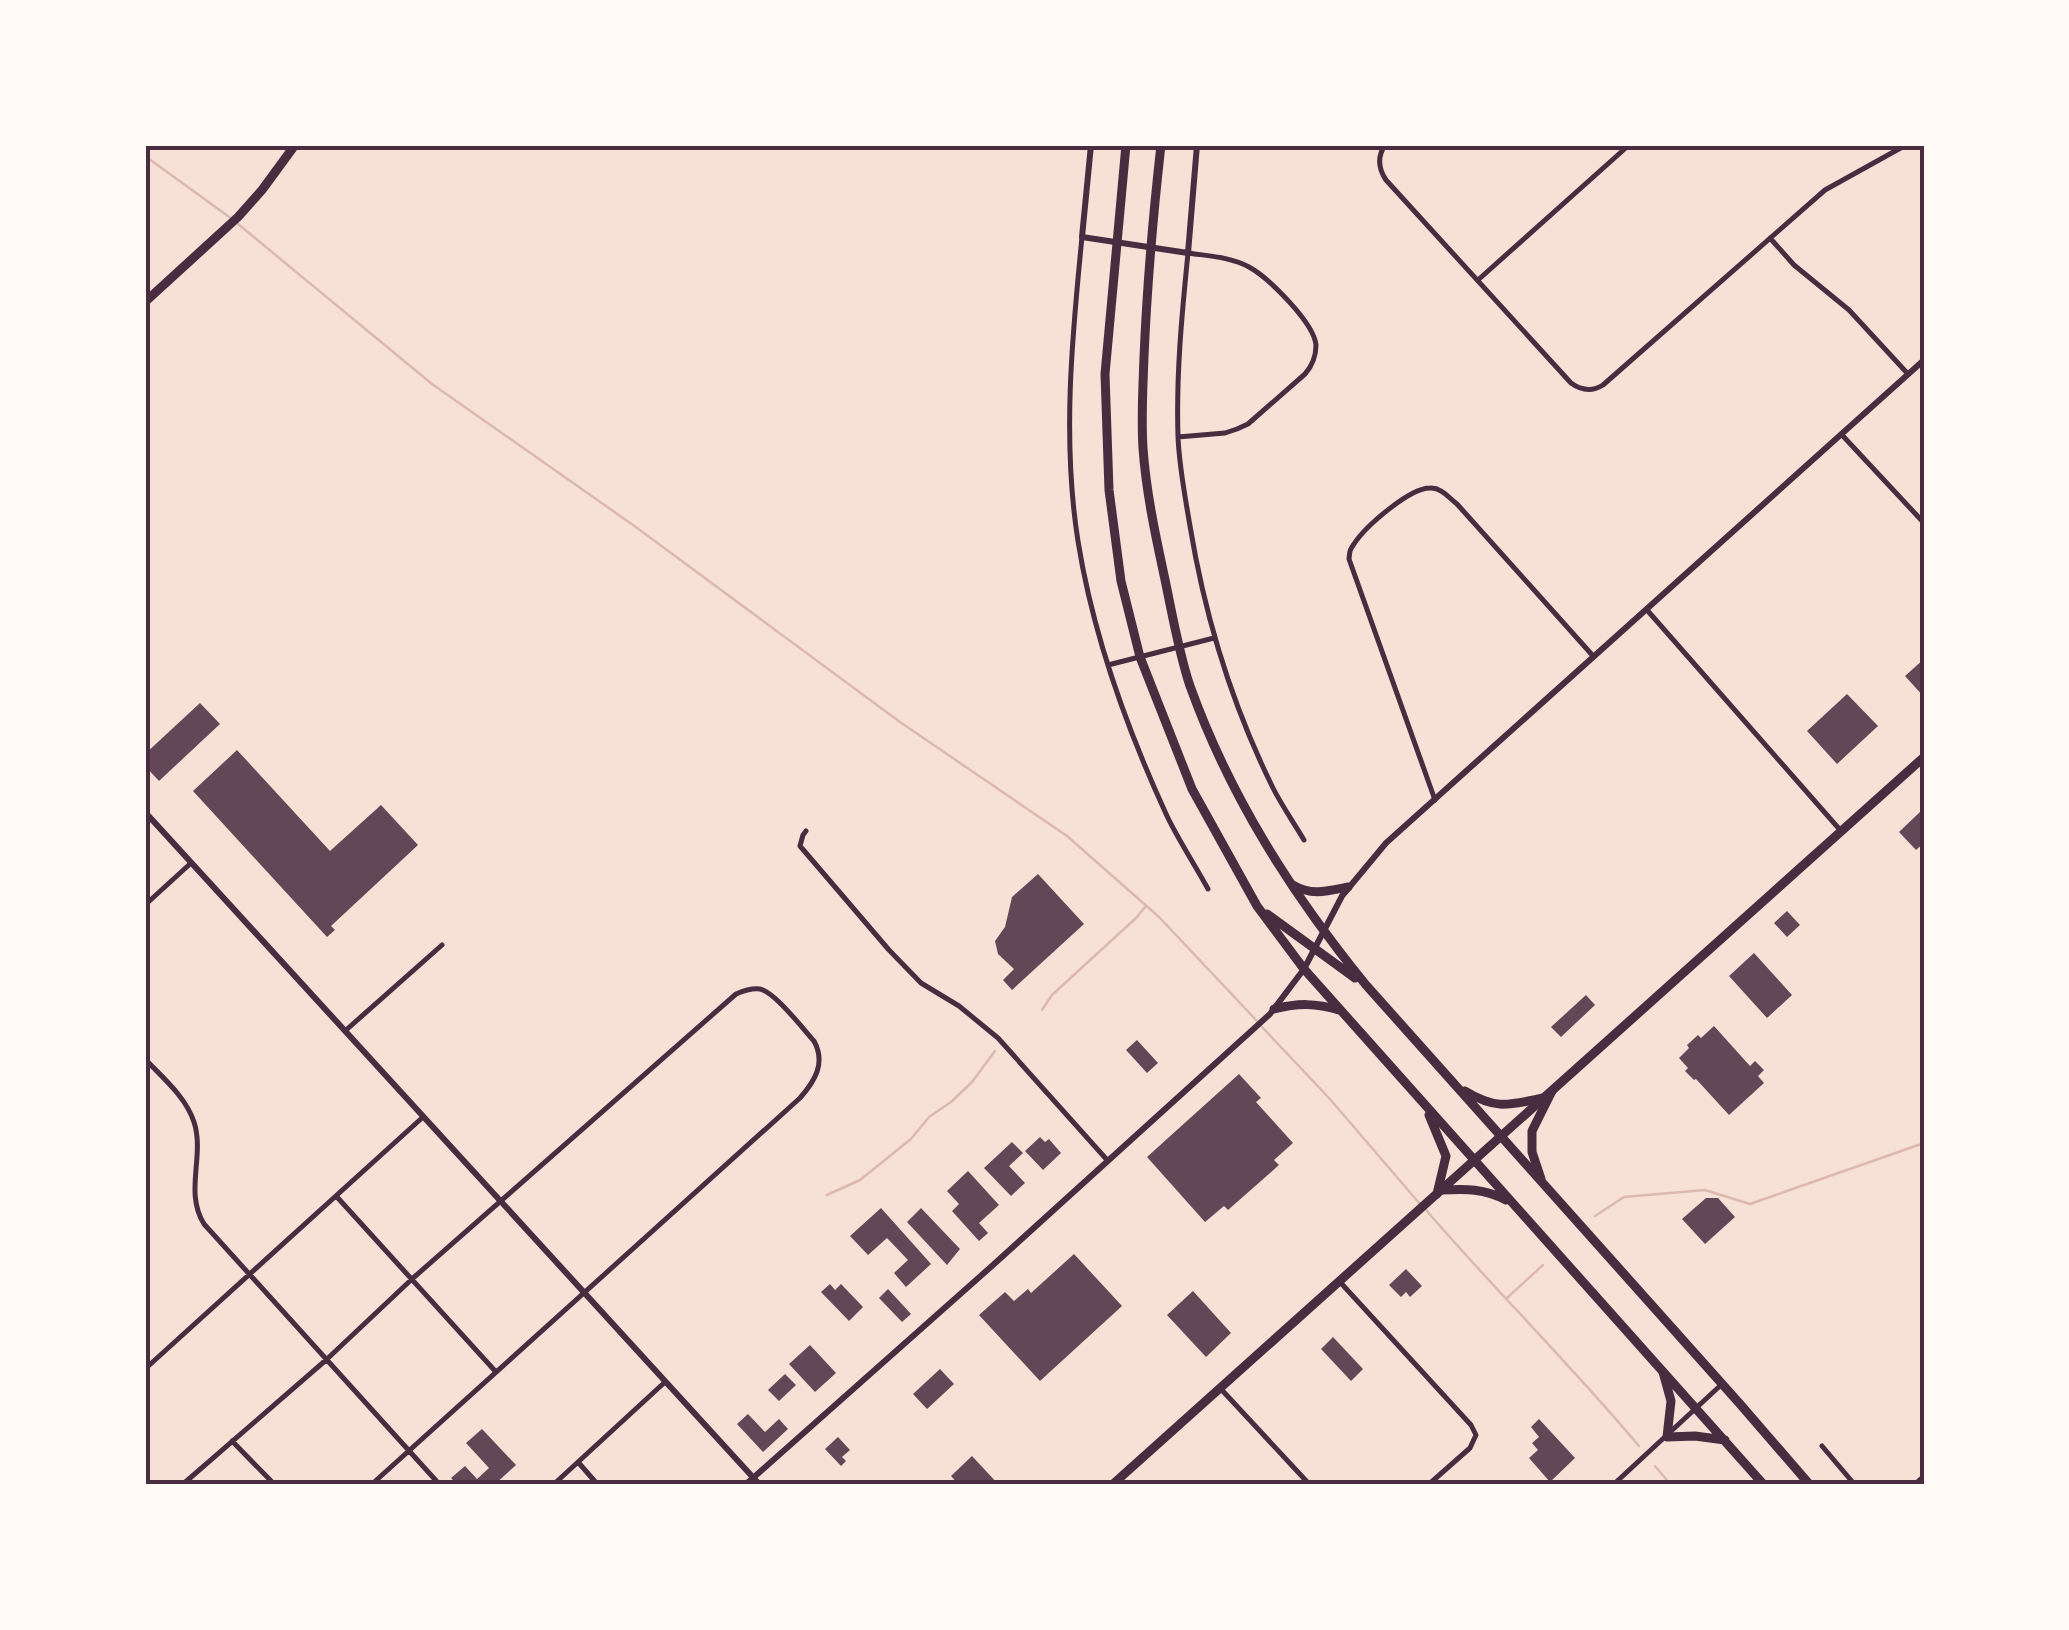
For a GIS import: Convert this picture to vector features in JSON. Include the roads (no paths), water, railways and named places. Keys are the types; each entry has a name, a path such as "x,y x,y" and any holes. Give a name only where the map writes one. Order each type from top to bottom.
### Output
{"main road":[{"path":"145,302 262,190 295,145"},
{"path":"1126,145 1105,374 1114,540 1120,581 1140,657 1192,789 1257,906 1304,970 1764,1485"},
{"path":"1160,145 1150,247 1143,447 1151,518 1179,648 1213,744 1243,805 1323,932 1810,1485"},
{"path":"1112,1485 1924,757"},
{"path":"1289,882 1302,891 1348,888"},
{"path":"1257,906 1366,985"},
{"path":"1272,1011 1292,1004 1339,1010"},
{"path":"1455,1085 1488,1104 1511,1105 1548,1095"},
{"path":"1542,1182 1532,1152 1532,1131 1548,1095"},
{"path":"1423,1104 1446,1156 1437,1194"},
{"path":"1437,1194 1482,1190 1513,1204"},
{"path":"1662,1370 1671,1402 1667,1437 1726,1440"}],"street":[{"path":"1091,145 1071,377 1072,493 1078,541 1124,714 1166,813 1208,890"},
{"path":"1197,145 1179,348 1180,470 1214,638 1239,710 1274,789 1304,840"},
{"path":"1478,280 1629,145"},
{"path":"1383,148 1380,171 1386,180 1563,374 1585,390 1603,385 1832,185 1891,148 1906,145"},
{"path":"1082,237 1188,252 1254,270 1283,296 1311,330 1316,348 1311,367 1248,424 1225,433 1178,437"},
{"path":"1770,238 1794,264 1850,310 1908,374"},
{"path":"745,1485 1272,1011 1304,970 1348,888 1386,843 1924,360"},
{"path":"1842,435 1924,523"},
{"path":"1435,800 1349,559 1353,546 1382,517 1410,494 1430,488 1440,490 1594,657"},
{"path":"1646,610 1841,832"},
{"path":"1108,665 1214,638"},
{"path":"145,812 760,1485"},
{"path":"806,831 800,846 889,950 921,983 959,1006 998,1038 1108,1162"},
{"path":"145,905 192,863"},
{"path":"345,1032 442,945"},
{"path":"182,1485 736,994 761,989 771,995 818,1049 818,1070 813,1083 371,1485"},
{"path":"145,1058 177,1094 194,1123 197,1214 440,1485"},
{"path":"145,1368 424,1117"},
{"path":"337,1197 497,1374"},
{"path":"1340,1282 1471,1425 1476,1436 1470,1448 1428,1485"},
{"path":"553,1485 665,1382"},
{"path":"1614,1485 1722,1384"},
{"path":"1220,1388 1310,1485"},
{"path":"232,1441 275,1485"},
{"path":"1822,1446 1855,1485"},
{"path":"578,1462 598,1485"},
{"path":"1914,1485 1924,1476"}],"waterway":[{"path":"145,156 232,219"},
{"path":"238,224 432,384 633,525 900,722 1067,836 1159,917 1257,1021"},
{"path":"1042,1010 1052,995 1146,906"},
{"path":"1262,1027 1420,1204"},
{"path":"827,1195 860,1180 911,1139 929,1117 972,1082 995,1051"},
{"path":"1595,1216 1624,1197 1705,1190 1750,1204 1924,1143"},
{"path":"1426,1210 1639,1446"},
{"path":"1507,1298 1543,1265"},
{"path":"1655,1466 1671,1485"}]}
